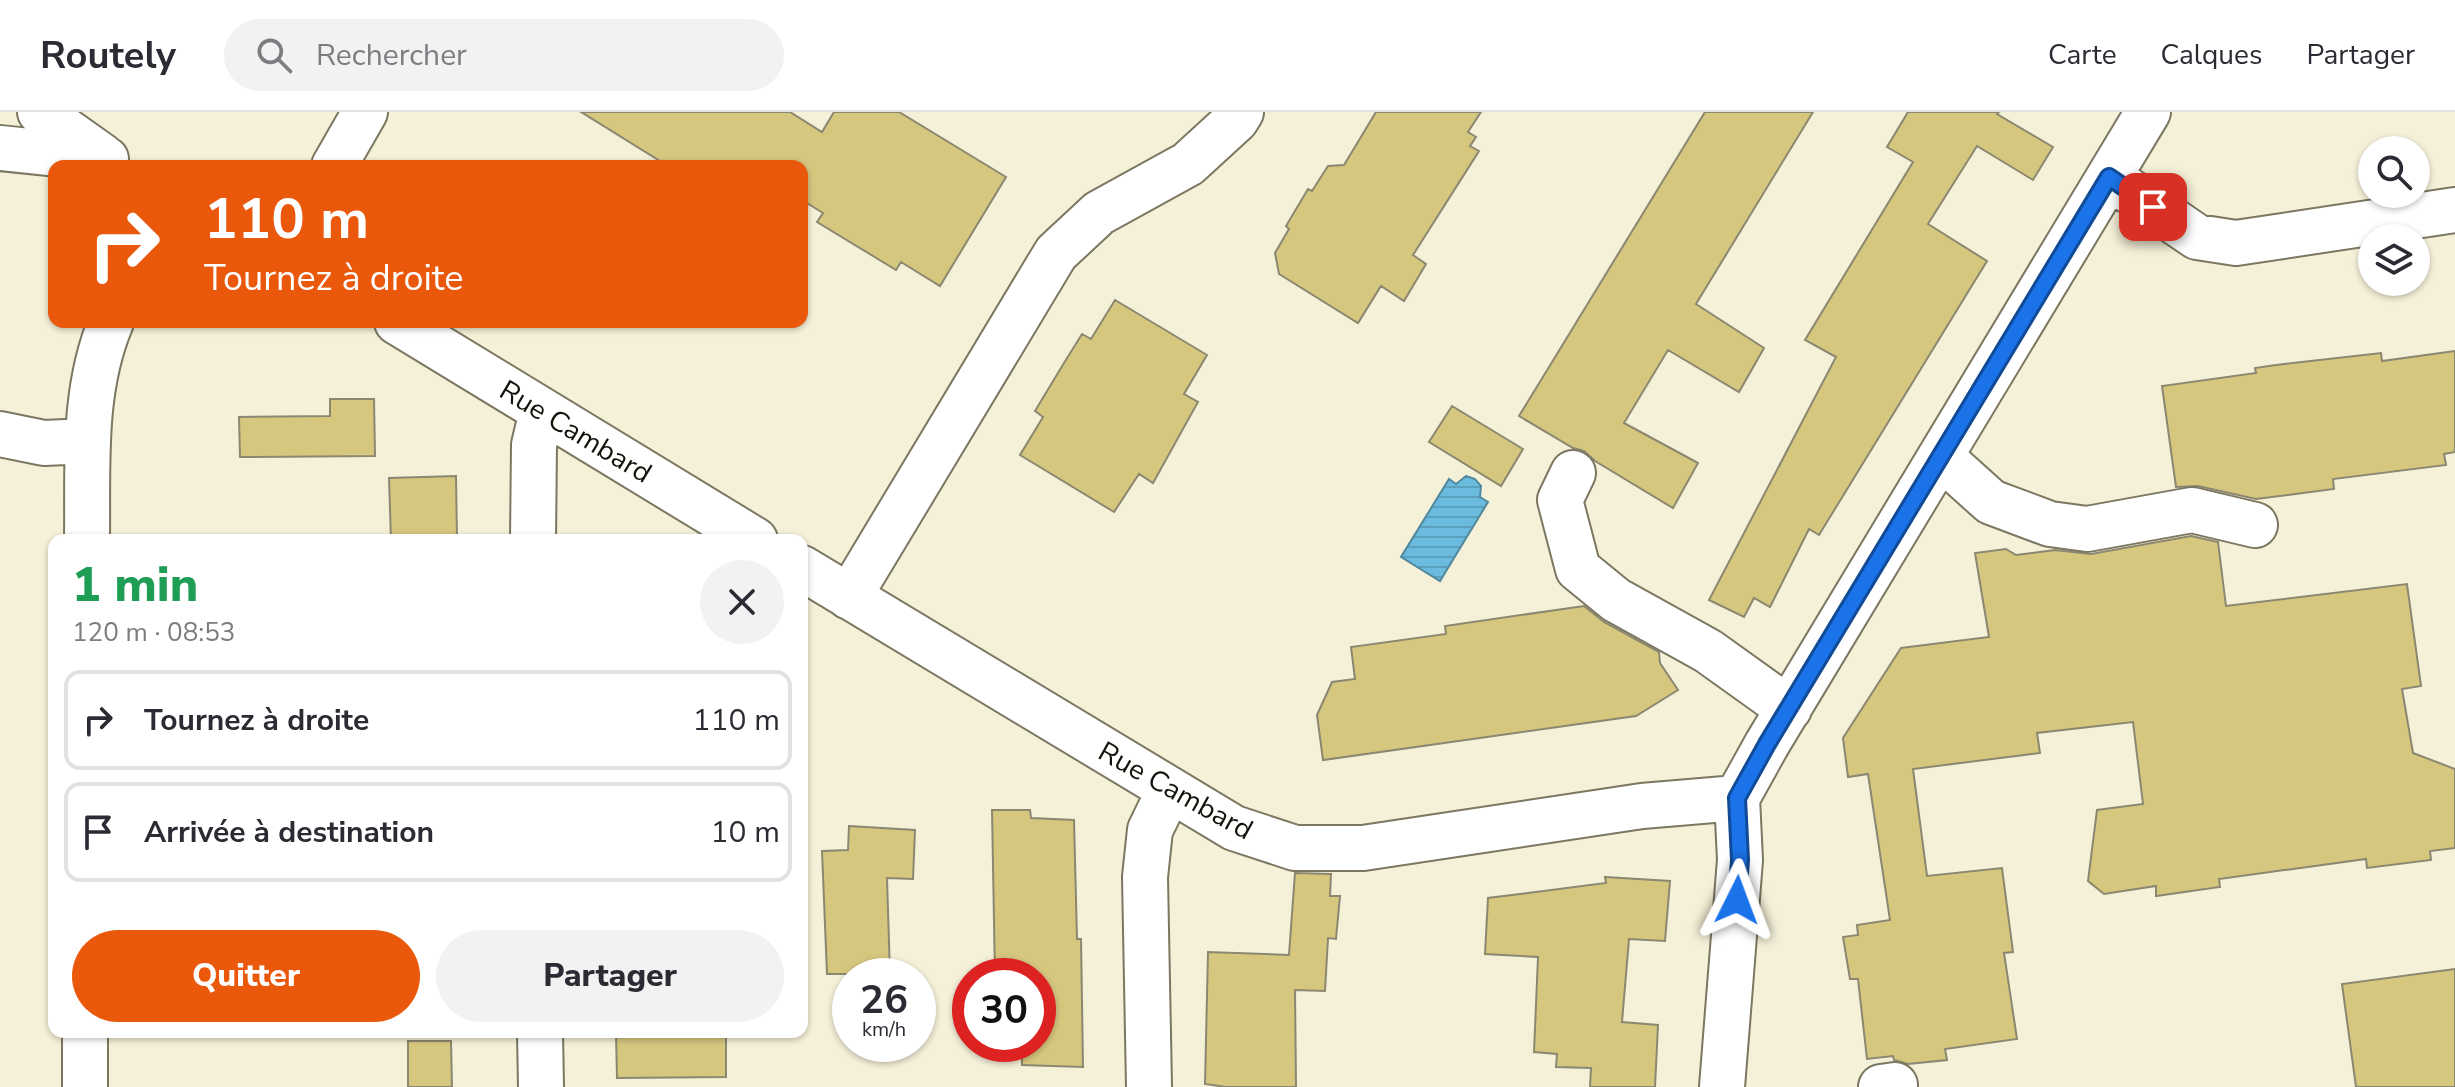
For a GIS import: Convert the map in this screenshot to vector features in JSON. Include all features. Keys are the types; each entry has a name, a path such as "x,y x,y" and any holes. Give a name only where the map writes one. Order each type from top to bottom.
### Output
{"street":[{"path":"40,112 111,160"},
{"path":"337,160 365,112"},
{"path":"849,597 1056,253 1099,213 1188,164 1241,112"},
{"path":"1722,1087 1738,887 1737,798 2148,112"},
{"path":"0,148 98,160"},
{"path":"2109,177 2197,237 2236,243 2455,210"},
{"path":"87,534 91,388 108,328"},
{"name":"Rue Cambard","path":"407,328 745,534"},
{"path":"533,534 534,445 542,411"},
{"path":"0,434 44,443 88,441"},
{"path":"1941,457 1991,502 2050,524 2087,529 2192,510 2255,525"},
{"path":"1573,473 1560,500 1578,569 1616,600 1708,651 1789,709"},
{"name":"Rue Cambard","path":"808,572 1234,828 1295,848 1363,848 1642,806 1737,798"},
{"path":"1149,1087 1145,877 1150,830 1169,791"},
{"path":"85,1038 85,1087"},
{"path":"540,1038 541,1087"}],"water":[{"path":"1466,476 1475,479 1481,486 1480,497 1488,502 1440,581 1401,557 1449,479 1456,484"}],"building":[{"path":"581,112 790,112 822,132 834,112 899,112 1006,177 940,286 901,262 896,270 817,222 823,213 808,204 808,160 658,160"},
{"path":"1376,112 1481,112 1468,132 1476,137 1470,146 1479,151 1413,255 1426,264 1404,301 1381,286 1358,323 1279,274 1275,253 1289,229 1286,226 1308,189 1312,191 1328,166 1344,165"},
{"path":"1705,112 1813,112 1696,304 1764,348 1739,392 1668,350 1624,423 1698,463 1673,508 1595,461 1584,451 1573,448 1519,416"},
{"path":"1908,112 1999,112 1997,114 2053,147 2033,180 1977,146 1928,224 1987,261 1819,535 1809,529 1770,607 1754,598 1744,617 1709,600 1836,357 1805,340 1913,162 1887,147"},
{"path":"1115,300 1207,355 1184,394 1198,402 1153,483 1139,474 1114,512 1020,455 1043,417 1035,411 1064,363 1082,334 1091,339"},
{"path":"2455,351 2455,452 2444,454 2446,465 2333,479 2334,489 2256,499 2198,486 2176,487 2162,386 2256,373 2255,368 2276,365 2381,353 2382,361"},
{"path":"330,399 374,399 375,456 240,457 239,417 330,416"},
{"path":"1452,406 1523,449 1501,486 1429,442"},
{"path":"456,476 457,534 391,534 389,478"},
{"path":"2191,536 2218,542 2226,606 2407,584 2421,686 2402,689 2413,753 2455,769 2455,848 2430,851 2431,860 2367,868 2366,859 2219,879 2220,887 2156,896 2156,886 2104,894 2088,881 2097,810 2143,804 2133,722 2037,733 2040,753 1913,769 1927,876 2002,868 2013,952 2004,953 2017,1039 1945,1049 1947,1060 1908,1064 1894,1060 1893,1056 1867,1059 1858,979 1850,979 1843,937 1858,935 1857,925 1890,920 1868,774 1848,777 1843,738 1901,648 1989,637 1975,553 2006,549 2016,555 2055,550 2091,554"},
{"path":"1584,606 1604,622 1659,652 1660,663 1678,690 1636,716 1323,760 1317,715 1332,682 1355,679 1351,647 1446,634 1445,626"},
{"path":"992,810 1030,810 1031,818 1074,820 1077,939 1081,939 1083,1067 1022,1065 1022,1062 1056,1062 1056,958 995,958"},
{"path":"849,826 915,830 913,879 887,878 890,958 832,958 832,974 827,974 822,851 848,850"},
{"path":"1295,873 1331,874 1330,896 1340,896 1336,939 1328,938 1325,991 1295,990 1296,1087 1205,1084 1208,952 1289,955"},
{"path":"1605,877 1670,881 1665,941 1629,939 1622,1022 1658,1025 1655,1087 1590,1087 1591,1068 1556,1067 1557,1054 1534,1052 1538,957 1485,954 1488,898 1606,883"},
{"path":"2455,969 2455,1087 2356,1087 2342,984"},
{"path":"616,1038 726,1038 726,1077 617,1078"},
{"path":"408,1041 451,1041 452,1087 408,1087"}],"route":[{"path":"1737,900 1740,860 1737,798 1767,744 2109,177 2153,207"}]}
